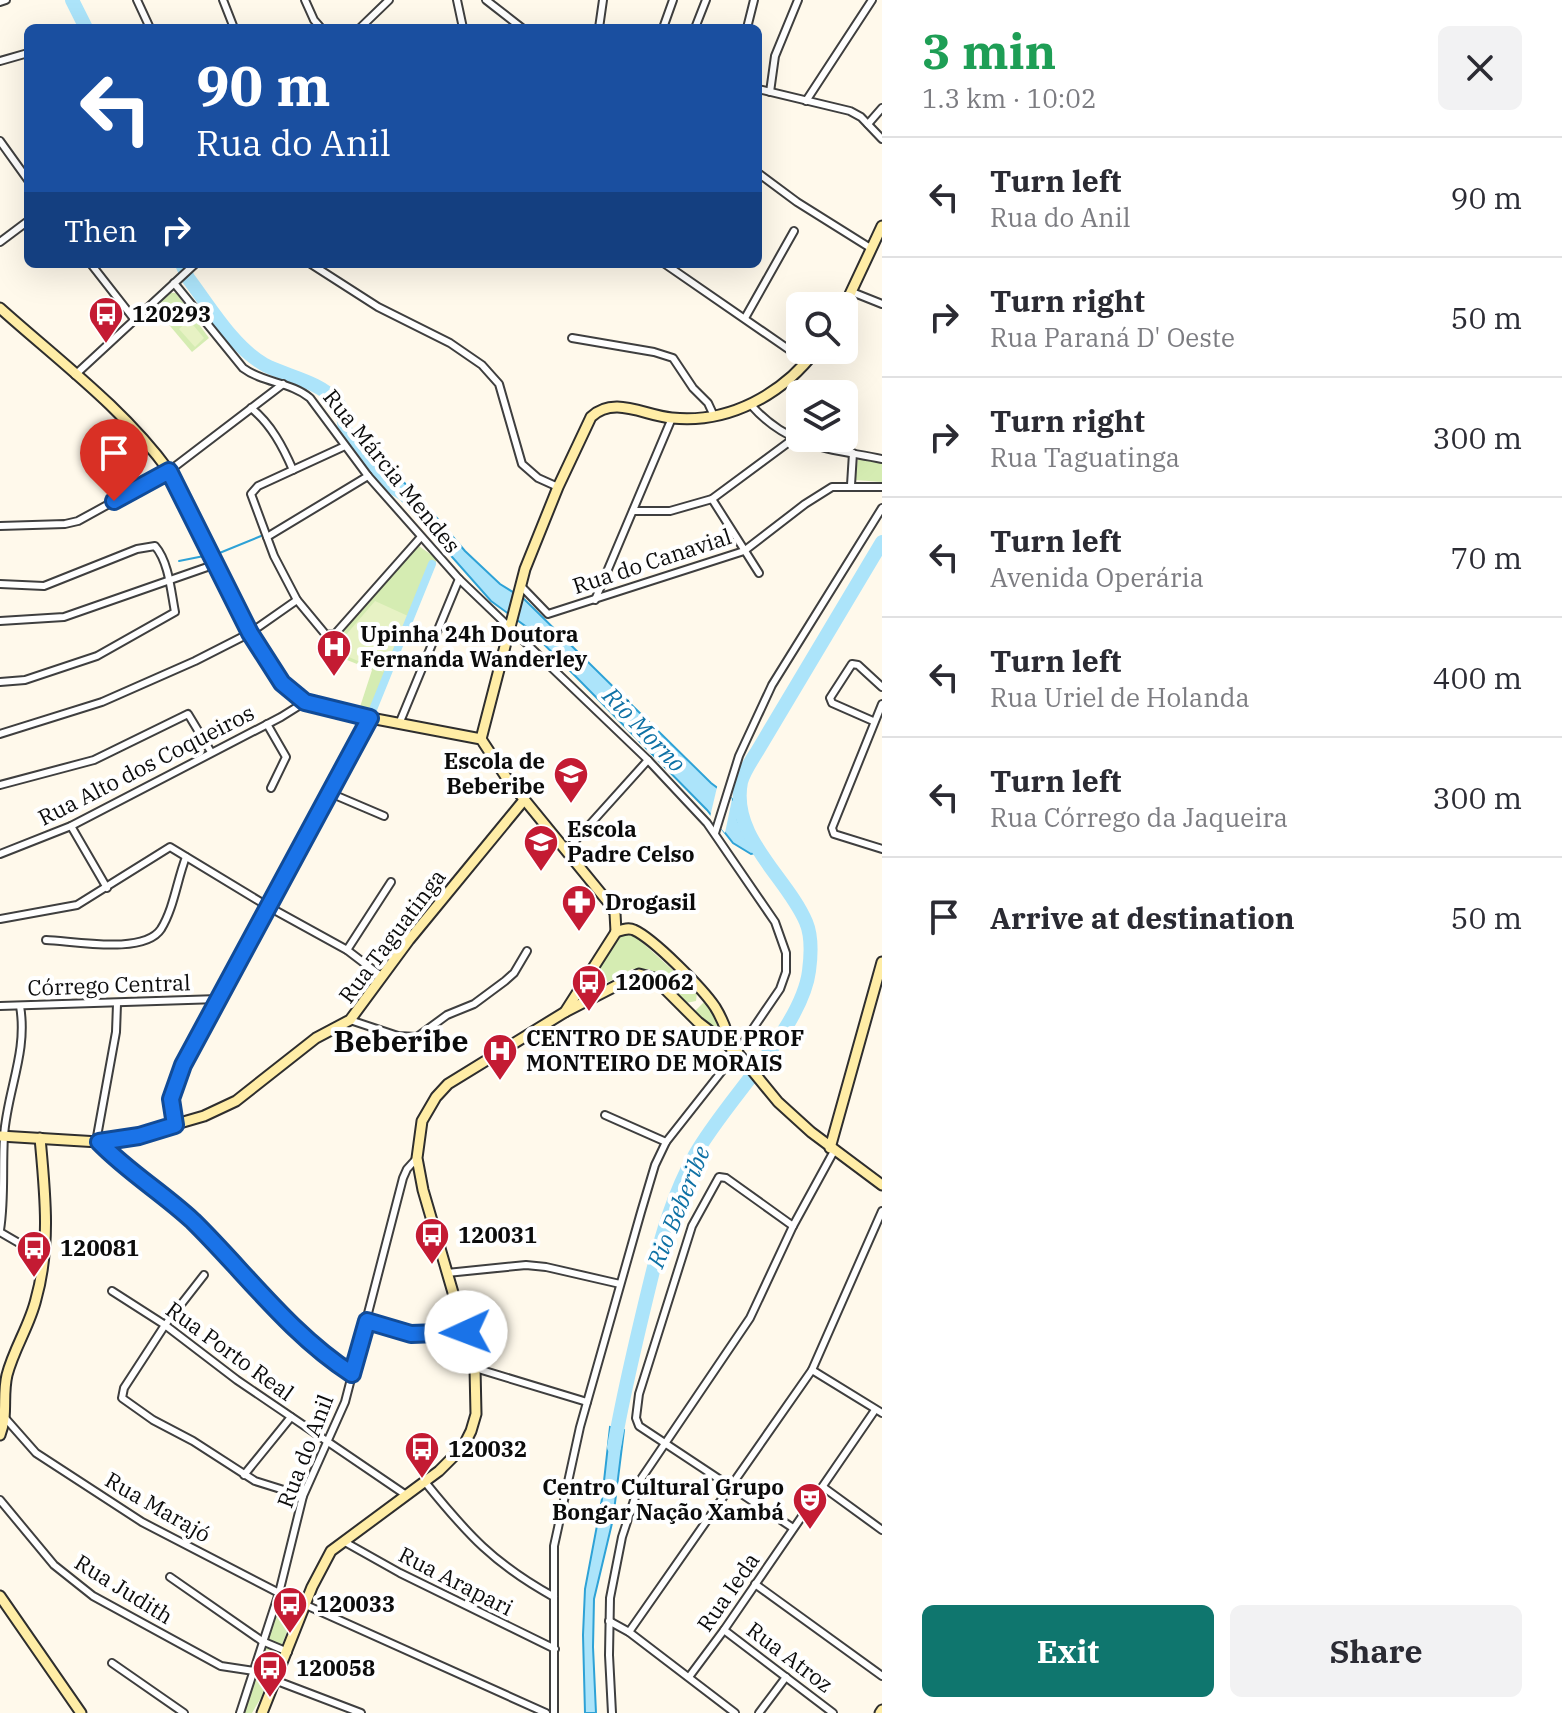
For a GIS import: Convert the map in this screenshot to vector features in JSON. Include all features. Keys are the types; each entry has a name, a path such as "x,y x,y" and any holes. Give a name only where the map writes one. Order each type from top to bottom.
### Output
{"main road":[{"path":"852,292 882,228"},
{"path":"3,315 136,430 169,471 250,633 282,683 305,702 481,739"},
{"path":"565,1012 616,932 615,913 524,800 481,739 535,541 581,431 598,410 615,406 672,418 714,416 751,405 782,385 805,364"},
{"name":"Rua Taguatinga","path":"2,1136 98,1142 139,1136 236,1101 316,1038 350,1020 381,976 524,800"},
{"path":"616,932 625,929 636,931 689,978 714,1007 734,1050"},
{"path":"832,1150 882,962"},
{"path":"262,1713 322,1566 331,1551 425,1482 454,1457 471,1431 476,1414 475,1368 423,1190 417,1158 422,1121 448,1084 565,1012 639,974 654,978 698,1022 734,1050 760,1081 832,1150 882,1185"},
{"path":"588,975 589,990 601,995"},
{"path":"698,1022 710,1022 714,1007"},
{"path":"0,1435 6,1419 2,1389 37,1299 43,1257 46,1201 40,1138"},
{"path":"0,1596 81,1713"}],"street":[{"path":"0,2 6,0"},
{"path":"137,0 148,24"},
{"path":"223,0 232,24"},
{"path":"305,0 318,24"},
{"path":"364,24 389,0"},
{"path":"457,0 462,24"},
{"path":"486,0 517,24"},
{"path":"600,24 603,0"},
{"path":"664,24 673,0"},
{"path":"697,24 706,0"},
{"path":"748,24 754,0"},
{"path":"770,92 775,56 798,0"},
{"path":"806,101 872,0"},
{"path":"0,61 24,54"},
{"path":"762,90 850,111 882,139"},
{"path":"868,124 882,108"},
{"path":"0,141 24,174"},
{"path":"762,176 872,249"},
{"path":"0,242 24,224"},
{"path":"745,318 794,231"},
{"path":"94,268 134,319"},
{"path":"75,375 107,339 191,268"},
{"path":"317,268 378,307 450,343 482,365 499,384 522,464 538,478 558,487"},
{"path":"671,268 786,347"},
{"name":"Rua Márcia Mendes","path":"174,283 243,368 310,398 368,476 420,538 459,579 511,623 716,830 784,940 788,963 780,989 666,1142 655,1165 587,1402 554,1546 554,1713"},
{"path":"858,294 882,304"},
{"path":"572,338 673,358 693,388 708,403 714,416"},
{"path":"0,526 73,523 169,471 283,384"},
{"path":"751,405 774,428 786,435"},
{"path":"251,408 274,434 293,470"},
{"path":"595,600 672,418"},
{"path":"633,511 670,511 712,499 786,444"},
{"path":"345,446 258,486 251,494 274,556 297,600 326,635 331,637 420,538"},
{"path":"849,452 882,459"},
{"path":"851,485 853,453"},
{"path":"267,537 368,476"},
{"name":"Rua do Canavial","path":"520,590 548,614 744,551 832,487 882,487"},
{"path":"712,499 759,573"},
{"path":"716,830 744,745 772,685 882,508"},
{"path":"0,584 44,586 148,545 155,546 160,551 175,612 97,656 25,680 0,682"},
{"path":"0,621 64,617 216,564"},
{"path":"399,724 459,579"},
{"path":"0,734 102,702 250,633 297,600"},
{"path":"873,721 832,703 830,698 852,664 858,665 882,687"},
{"name":"Rua Alto dos Coqueiros","path":"0,854 71,826 305,702"},
{"path":"882,704 833,825 834,834 882,849"},
{"path":"0,785 94,760 188,714 211,752"},
{"path":"175,1125 171,1099 188,1055 370,718"},
{"path":"267,724 286,757 271,788"},
{"path":"566,851 648,760"},
{"path":"330,793 384,816"},
{"path":"71,826 107,888"},
{"path":"0,919 70,907 107,888 166,847 347,950 381,976"},
{"path":"46,940 126,945 146,941 161,929 186,857"},
{"path":"347,950 391,882"},
{"path":"350,1020 398,1036 417,1037 447,1015 474,1004 505,981 514,973 527,951"},
{"name":"Córrego Central","path":"0,1006 219,999"},
{"path":"117,1004 116,1032 98,1142 124,1167 193,1221 317,1349 352,1374"},
{"path":"20,1006 21,1053 2,1136 4,1207 0,1231 43,1257"},
{"path":"605,1115 666,1142"},
{"path":"612,1713 609,1621 615,1566 641,1479 750,1318 832,1150"},
{"name":"Rua do Anil","path":"240,1713 279,1593 303,1496 345,1402 403,1178 417,1158"},
{"path":"793,1226 726,1178 719,1177 692,1226 639,1394 636,1418 639,1426 793,1528"},
{"path":"629,1632 812,1370 882,1211"},
{"path":"447,1273 526,1265 620,1284"},
{"path":"204,1275 165,1325 124,1388 122,1398 209,1450 244,1475 303,1496"},
{"name":"Rua Porto Real","path":"112,1291 406,1495"},
{"path":"367,1321 411,1334 466,1332"},
{"path":"475,1368 587,1402"},
{"path":"812,1370 878,1412"},
{"name":"Rua Ieda","path":"689,1677 878,1412"},
{"path":"244,1475 291,1417"},
{"name":"Rua Marajó","path":"6,1419 36,1453 142,1522 279,1593 546,1713"},
{"path":"425,1482 484,1550 522,1580 554,1597"},
{"path":"823,1487 882,1530"},
{"name":"Rua Judith","path":"0,1500 54,1565 93,1596 221,1666 254,1671"},
{"path":"841,1513 848,1504"},
{"name":"Rua Arapari","path":"343,1541 400,1573 555,1649"},
{"path":"170,1577 262,1641 288,1652"},
{"path":"755,1584 882,1676"},
{"path":"778,1601 784,1593"},
{"path":"609,1621 629,1632 735,1713"},
{"name":"Rua Atroz","path":"724,1630 833,1713"},
{"path":"112,1663 184,1713"},
{"path":"759,1713 786,1677"},
{"path":"277,1681 361,1713"}],"green space":[{"path":"169,293 176,293 209,338 192,352 154,307"},
{"path":"189,320 204,338 195,347 179,329"},
{"path":"858,458 882,462 882,482 855,480"},
{"path":"419,546 437,559 373,712 359,710 372,670 322,650"},
{"path":"375,601 408,616 383,672 333,650"},
{"path":"624,934 635,936 697,992 696,1001 686,1003 649,969 632,969 608,982 597,978 595,972 618,937"},
{"path":"707,1002 724,1039 693,1013"},
{"path":"282,1596 297,1606 262,1696 252,1713 243,1713 270,1625"}],"water":[{"path":"382,454 392,471 465,551 500,584 524,599 711,783 736,802 738,821 755,853 751,854 733,843 707,810 528,628 491,601 369,463"},
{"path":"610,1427 624,1430 613,1519 594,1599 596,1713 585,1713 585,1589 602,1499"}],"pier":[{"path":"718,783 732,799 725,833 710,817"}],"waterway":[{"name":"Rio Morno","path":"72,0 84,24"},
{"name":"Rio Morno","path":"184,268 214,314 253,357 330,394 342,411 348,438 354,448 378,475 405,495"},
{"path":"217,554 261,536"},
{"name":"Rio Beberibe","path":"614,1447 656,1259 681,1184 708,1134 778,1040 803,993 809,971 811,953 806,922 752,839 740,802 741,782 882,542"},
{"path":"179,561 204,556"},
{"path":"372,712 432,564"}],"place":[{"name":"120293","path":"106,345"},
{"name":"Upinha 24h Doutora Fernanda Wanderley","path":"334,678"},
{"name":"Escola de Beberibe","path":"571,805"},
{"name":"Escola Padre Celso","path":"541,873"},
{"name":"Drogasil","path":"579,933"},
{"name":"120062","path":"589,1013"},
{"name":"CENTRO DE SAUDE PROF MONTEIRO DE MORAIS","path":"500,1082"},
{"name":"120031","path":"432,1266"},
{"name":"120081","path":"34,1279"},
{"name":"120032","path":"422,1480"},
{"name":"Centro Cultural Grupo Bongar Nação Xambá","path":"810,1531"},
{"name":"120033","path":"290,1635"},
{"name":"120058","path":"270,1699"}],"district":[{"name":"Beberibe","path":"401,1042"}],"route":[{"path":"114,501 169,471 250,633 282,683 305,702 370,718 183,1065 171,1099 175,1125 139,1136 99,1142 124,1167 193,1221 317,1349 352,1374 367,1321 411,1334 466,1332"}]}
